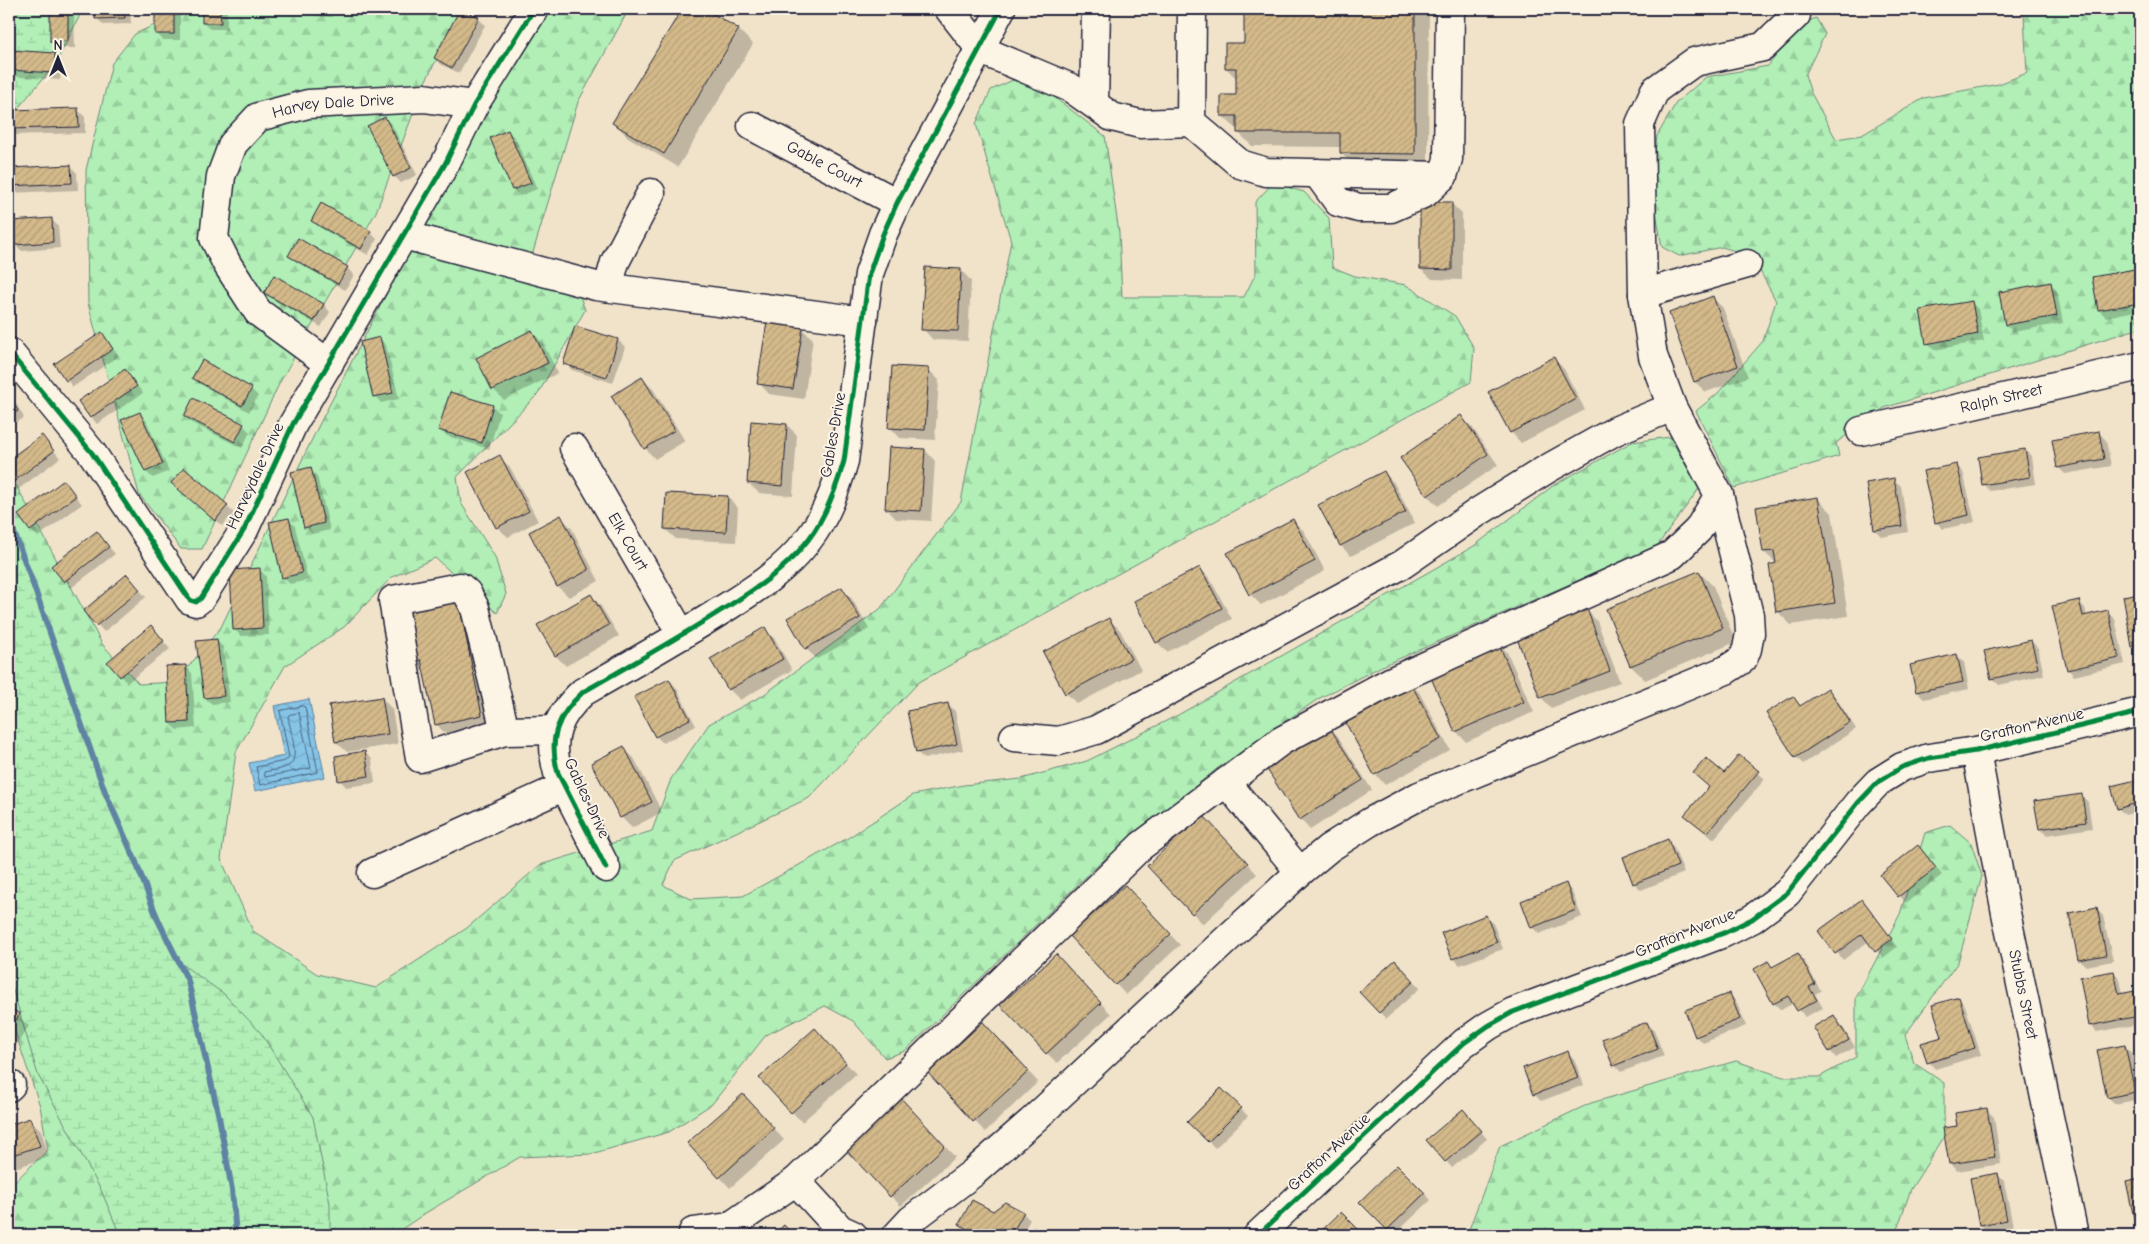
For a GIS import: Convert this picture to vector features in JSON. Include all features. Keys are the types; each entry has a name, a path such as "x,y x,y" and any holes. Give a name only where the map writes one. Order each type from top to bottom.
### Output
{"street":[{"name":"Harveydale Drive","path":"9,352 92,453 190,600 196,602 201,598 241,537 293,424 446,164 474,104 534,9"},
{"path":"949,9 981,50 1071,88 1112,118 1140,124 1191,122 1240,164 1266,172 1443,176 1448,159 1450,9"},
{"name":"Gables Drive","path":"606,868 565,786 554,759 556,730 561,717 569,705 583,692 682,635 769,580 790,561 809,539 824,515 836,489 844,461 869,274 883,234 897,204 1002,9"},
{"path":"1094,103 1096,9"},
{"path":"1191,122 1192,9"},
{"path":"897,1235 912,1220 973,1173 1019,1133 1300,872 1349,836 1419,796 1726,670 1743,659 1750,633 1749,615 1719,495 1672,407 1653,356 1642,294 1640,124 1655,90 1694,62 1763,47 1796,15 1796,9"},
{"name":"Harvey Dale Drive","path":"329,364 258,312 227,264 214,238 221,176 233,144 258,117 308,104 424,98 474,104"},
{"name":"Gable Court","path":"752,126 897,204"},
{"path":"608,287 615,262 652,193"},
{"path":"404,235 596,286 863,321"},
{"path":"1642,294 1747,264"},
{"name":"Ralph Street","path":"1861,431 2140,366"},
{"path":"1014,737 1059,741 1096,730 1403,564 1478,512 1547,469 1615,431 1672,407"},
{"name":"Elk Court","path":"574,448 682,635"},
{"path":"692,1232 729,1227 796,1181 1141,846 1281,741 1390,682 1672,555 1681,549 1698,530 1719,495"},
{"path":"505,731 475,608 467,592 460,587 393,600 420,758 505,731 556,730"},
{"name":"Grafton Avenue","path":"1258,1235 1464,1043 1488,1026 1513,1012 1724,933 1752,919 1787,893 1858,803 1878,782 1902,767 1915,762 1976,751 2140,712"},
{"name":"Stubbs Street","path":"1976,751 2006,913 2074,1235"},
{"path":"1226,782 1300,872"},
{"path":"372,872 565,786"},
{"path":"796,1181 840,1229 853,1235"}],"green space":[{"path":"9,9 83,9 56,63 9,119"},
{"path":"189,9 463,9 425,82 376,212 280,382 202,549 181,549 139,494 88,303 86,170 112,63 135,34"},
{"path":"545,9 629,9 578,102 531,259 418,227 483,104"},
{"path":"2020,9 2140,9 2140,328 1884,408 1836,443 1839,456 1734,488 1696,411 1717,394 1763,341 1776,301 1752,256 1722,247 1679,256 1662,247 1651,183 1657,136 1676,103 1706,77 1768,66 1799,25 1816,18 1825,34 1805,75 1811,93 1836,139 1862,135 1924,98 1999,84 2027,73 2024,15"},
{"path":"1013,80 1045,90 1105,136 1119,233 1122,297 1244,297 1256,273 1255,202 1273,183 1304,192 1329,218 1332,267 1355,276 1406,285 1455,316 1474,348 1471,382 919,682 809,798 674,861 663,885 691,899 743,896 848,838 913,795 964,785 1021,779 1087,761 1178,715 1474,546 1554,485 1632,442 1670,437 1699,489 1657,546 1380,667 1318,699 1218,768 1098,865 905,1051 885,1058 853,1021 825,1006 766,1035 712,1104 669,1132 591,1154 520,1157 427,1212 393,1235 9,1235 9,1185 48,1150 40,1106 9,1014 9,472 102,644 139,684 176,682 221,627 319,425 410,248 579,294 585,310 538,394 457,477 461,503 495,557 506,594 497,613 435,558 392,577 344,627 285,666 236,752 221,859 253,931 317,974 376,988 467,928 540,865 652,831 671,779 709,724 762,696 880,609 961,502 1011,241 976,124 991,90"},
{"path":"9,514 105,792 180,963 224,994 261,1033 313,1117 330,1204 330,1235 120,1235 101,1190 38,1075 9,977"},
{"path":"1950,825 1971,843 1982,876 1958,962 1905,1035 1914,1063 1944,1083 1944,1137 1911,1189 1895,1235 1467,1235 1500,1146 1591,1103 1736,1061 1783,1077 1819,1077 1856,1057 1856,998 1900,914 1925,833"}],"water":[{"path":"309,699 325,777 255,791 249,763 284,756 274,706"}],"building":[{"path":"50,9 68,9 68,41 50,42"},
{"path":"95,9 124,9 125,18 95,19"},
{"path":"155,9 174,9 174,34 155,34"},
{"path":"202,9 220,9 221,23 202,23"},
{"path":"460,9 479,17 452,68 434,58"},
{"path":"682,9 705,9 739,29 664,154 612,123"},
{"path":"1244,9 1415,9 1415,154 1340,153 1340,133 1237,133 1237,116 1221,116 1221,95 1236,95 1236,68 1225,68 1225,43 1244,43"},
{"path":"9,50 55,53 54,73 9,70"},
{"path":"78,108 79,127 9,129 9,110"},
{"path":"385,117 411,168 393,177 367,126"},
{"path":"508,130 531,183 512,190 490,138"},
{"path":"71,165 72,183 9,186 9,168"},
{"path":"1420,202 1452,202 1452,270 1420,269"},
{"path":"321,203 371,231 361,249 311,221"},
{"path":"52,218 53,242 13,245 12,221"},
{"path":"298,238 348,267 338,284 288,256"},
{"path":"925,267 961,269 958,331 921,330"},
{"path":"2140,268 2140,303 2098,310 2092,277"},
{"path":"274,275 324,304 314,321 264,293"},
{"path":"2051,282 2057,316 2005,325 1999,292"},
{"path":"1713,296 1738,366 1694,382 1669,313"},
{"path":"1972,301 1978,334 1926,344 1920,310"},
{"path":"767,322 803,328 793,389 757,384"},
{"path":"575,326 618,339 607,377 563,364"},
{"path":"532,330 548,363 492,390 476,358"},
{"path":"102,332 113,349 66,381 54,364"},
{"path":"380,337 393,393 373,397 360,342"},
{"path":"1554,357 1576,399 1510,433 1488,392"},
{"path":"202,360 252,388 242,406 192,378"},
{"path":"892,366 929,368 925,430 888,428"},
{"path":"125,369 137,386 90,418 78,401"},
{"path":"642,377 675,430 644,449 611,396"},
{"path":"450,392 493,405 482,443 438,430"},
{"path":"9,395 18,411 9,416"},
{"path":"193,398 244,424 235,442 184,416"},
{"path":"140,412 163,464 145,472 121,420"},
{"path":"1461,415 1488,454 1427,496 1400,458"},
{"path":"751,421 787,424 783,486 747,483"},
{"path":"2099,431 2104,459 2057,468 2052,440"},
{"path":"42,435 54,451 9,485 9,459"},
{"path":"889,447 925,449 921,511 885,509"},
{"path":"2025,449 2030,477 1982,485 1978,457"},
{"path":"500,455 529,511 496,528 467,472"},
{"path":"1957,464 1969,515 1935,523 1923,471"},
{"path":"311,467 324,523 304,528 291,472"},
{"path":"184,468 228,505 215,521 171,483"},
{"path":"1384,471 1406,512 1340,546 1318,505"},
{"path":"1894,478 1902,526 1874,530 1866,483"},
{"path":"64,480 76,496 30,531 18,515"},
{"path":"666,493 728,496 726,532 664,529"},
{"path":"1818,497 1835,603 1776,612 1769,565 1776,563 1774,551 1763,552 1756,507"},
{"path":"561,515 589,570 557,587 529,532"},
{"path":"289,518 302,573 282,578 269,522"},
{"path":"1293,519 1315,561 1249,595 1227,553"},
{"path":"97,531 109,547 64,582 51,566"},
{"path":"1200,567 1222,608 1156,643 1134,601"},
{"path":"260,568 263,628 233,630 230,570"},
{"path":"1699,571 1723,628 1630,666 1606,609"},
{"path":"127,574 140,590 96,626 83,611"},
{"path":"842,587 860,618 805,649 787,618"},
{"path":"2140,593 2140,646 2132,647 2123,596"},
{"path":"591,594 609,625 555,656 537,625"},
{"path":"458,598 482,715 435,725 421,660 411,662 400,610"},
{"path":"2079,600 2083,616 2108,610 2119,658 2067,670 2052,606"},
{"path":"1587,609 1610,671 1540,698 1516,636"},
{"path":"1109,618 1131,659 1065,694 1043,652"},
{"path":"151,625 164,641 120,677 107,662"},
{"path":"765,627 783,659 728,690 710,659"},
{"path":"217,639 224,696 204,698 196,641"},
{"path":"1497,640 1524,702 1455,732 1428,671"},
{"path":"2031,640 2038,668 1991,679 1984,651"},
{"path":"1957,654 1963,682 1916,692 1910,665"},
{"path":"186,665 189,722 169,723 166,666"},
{"path":"669,679 690,719 655,737 634,697"},
{"path":"1409,680 1441,739 1374,775 1342,716"},
{"path":"1828,688 1850,722 1795,758 1766,713 1793,696 1800,706"},
{"path":"382,697 388,734 335,742 329,705"},
{"path":"948,703 957,744 916,753 907,711"},
{"path":"1327,723 1363,780 1299,820 1263,763"},
{"path":"624,746 652,802 620,818 591,763"},
{"path":"365,751 369,776 338,781 335,756"},
{"path":"1739,755 1759,771 1707,833 1684,815 1709,787 1693,773 1706,758 1724,773"},
{"path":"2140,779 2140,814 2137,803 2117,809 2111,786"},
{"path":"2082,794 2086,822 2039,829 2034,801"},
{"path":"1202,814 1248,863 1192,914 1147,866"},
{"path":"1668,839 1678,866 1633,884 1623,857"},
{"path":"1918,845 1936,868 1898,897 1880,875"},
{"path":"1566,883 1576,910 1531,928 1521,901"},
{"path":"1125,885 1171,934 1115,985 1069,936"},
{"path":"1862,899 1892,939 1875,952 1862,934 1835,954 1818,931"},
{"path":"2097,907 2106,955 2078,960 2069,913"},
{"path":"1486,915 1497,942 1452,959 1441,933"},
{"path":"1798,953 1815,984 1809,987 1817,1000 1797,1011 1788,996 1773,1004 1754,969 1768,961 1772,967"},
{"path":"1056,954 1101,1003 1046,1054 1000,1005"},
{"path":"1395,960 1414,981 1379,1013 1359,992"},
{"path":"2114,971 2119,994 2135,991 2139,1016 2089,1026 2080,977"},
{"path":"1730,993 1740,1019 1695,1037 1685,1010"},
{"path":"1959,997 1975,1048 1927,1063 1921,1043 1942,1037 1932,1005"},
{"path":"9,1007 20,1014 9,1030"},
{"path":"1834,1015 1849,1040 1829,1052 1813,1027"},
{"path":"983,1022 1029,1071 973,1122 928,1073"},
{"path":"1647,1022 1658,1049 1613,1066 1602,1039"},
{"path":"815,1028 846,1063 791,1113 759,1078"},
{"path":"2125,1045 2135,1092 2107,1098 2097,1050"},
{"path":"1568,1051 1578,1078 1533,1095 1523,1068"},
{"path":"1221,1088 1242,1108 1208,1142 1187,1122"},
{"path":"743,1094 774,1128 719,1178 687,1143"},
{"path":"900,1097 945,1146 890,1197 844,1148"},
{"path":"1987,1108 1995,1157 1949,1164 1943,1128 1957,1126 1955,1113"},
{"path":"1463,1109 1482,1131 1445,1162 1426,1140"},
{"path":"30,1118 40,1146 9,1156 9,1125"},
{"path":"1397,1165 1425,1193 1387,1230 1359,1202"},
{"path":"1998,1173 2007,1220 1979,1225 1970,1178"},
{"path":"2140,1178 2140,1227 2136,1228 2126,1181"},
{"path":"972,1200 993,1211 1005,1202 1024,1212 1011,1235 976,1235 959,1224"},
{"path":"1341,1212 1364,1235 1317,1235"},
{"path":"784,1225 793,1235 773,1235"},
{"path":"1034,1227 1050,1235 1029,1235"}],"waterway":[{"path":"9,519 105,792 136,862 157,918 188,981 219,1117 232,1190 236,1235"}],"cycle path":[{"path":"9,352 92,453 190,600 196,602 201,598 244,530 293,424 445,164 474,105 534,9"},
{"path":"606,868 558,773 554,749 557,728 561,719 583,692 682,635 765,582 788,563 808,540 820,522 838,482 844,461 869,274 883,234 897,203 1001,9"},
{"path":"1258,1235 1464,1043 1488,1026 1513,1012 1724,933 1752,919 1787,893 1858,803 1878,782 1902,767 1929,758 1976,751 2140,712"}]}
